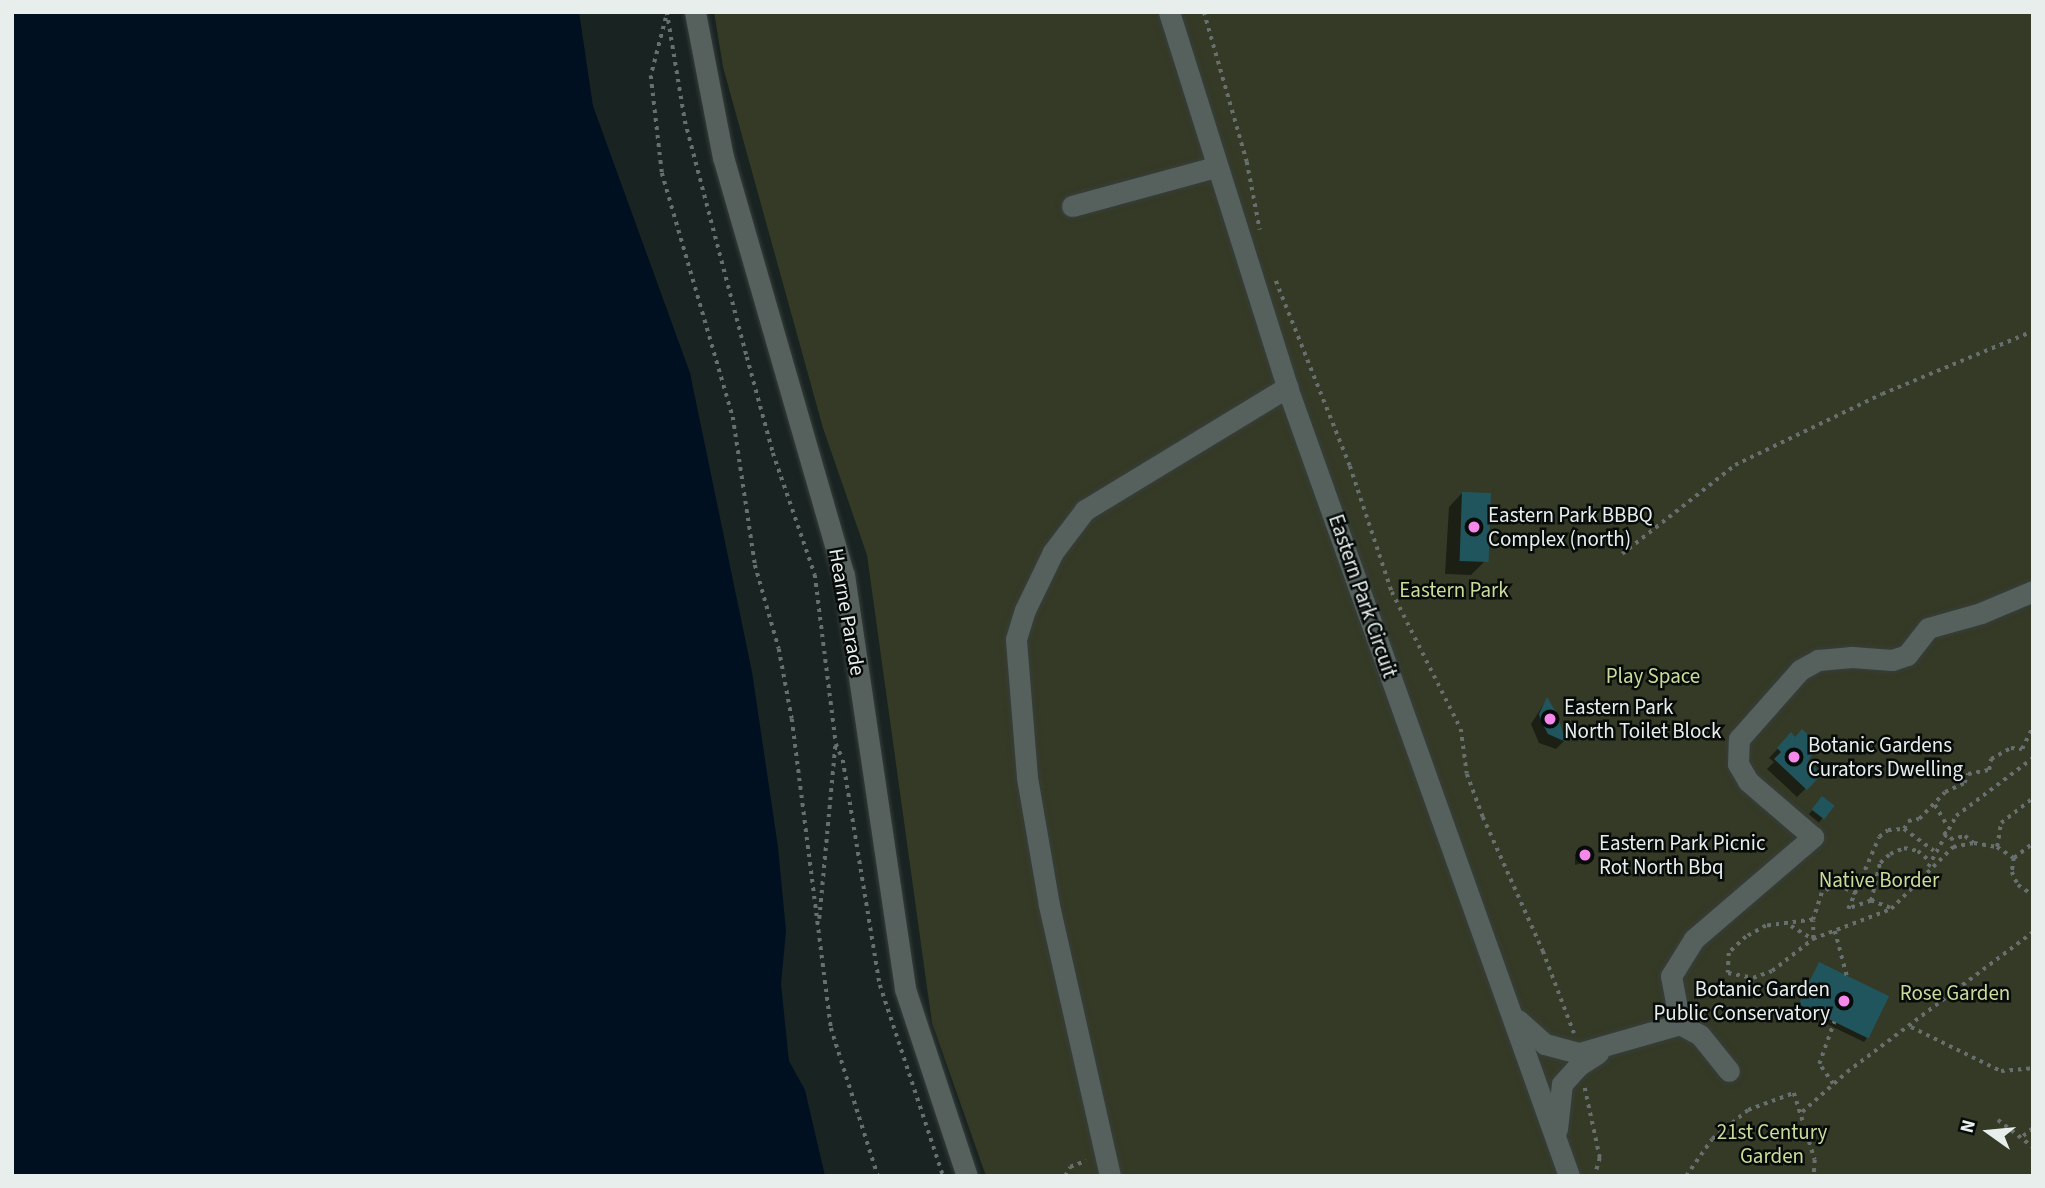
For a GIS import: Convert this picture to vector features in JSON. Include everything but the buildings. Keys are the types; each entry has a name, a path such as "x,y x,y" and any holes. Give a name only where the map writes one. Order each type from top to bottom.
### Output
{"street":[{"name":"Hearne Parade","path":"695,12 723,157 844,575 905,989 967,1176"},
{"name":"Eastern Park Circuit","path":"1169,12 1287,387 1512,1009 1569,1176"},
{"path":"1072,206 1216,167"},
{"path":"1108,1166 1046,892 1027,776 1016,639 1025,610 1053,552 1085,510 1287,387"},
{"path":"1680,1024 1671,976 1694,939 1813,837 1748,781 1738,764 1740,739 1800,670 1818,660 1852,657 1892,660 1907,655 1928,628 1981,613 2033,591"},
{"path":"1512,1009 1537,1040 1580,1058"},
{"path":"1561,1155 1557,1122 1560,1091 1580,1058 1680,1024 1700,1035 1729,1072"}],"path":[{"path":"1204,12 1247,162 1262,242"},
{"path":"667,13 692,147 768,434 818,586 836,744 818,925"},
{"path":"667,13 651,76 662,173 733,417 755,565 779,649 792,719 831,1028 878,1176"},
{"path":"1275,279 1350,466 1392,592 1461,729 1466,774 1552,972 1580,1058 1599,1154 1595,1176"},
{"path":"1622,554 1735,465 1882,394 2033,331"},
{"path":"1904,829 1908,821 1919,819 1936,805 1945,792 1964,783 1968,774 1989,770 1995,756 2011,748 2022,749 2033,726"},
{"path":"1929,864 1948,827 1984,799 1994,785 2033,758"},
{"path":"1997,847 2001,823 2033,798"},
{"path":"1936,805 1948,827"},
{"path":"1891,909 1871,901 1849,911 1879,837 1888,830 1904,829 1934,851"},
{"path":"1944,832 1950,839 1965,836 1974,843"},
{"path":"1813,920 1766,926 1746,937 1729,953 1728,973 1754,978 1772,971 1813,940 1891,909 1929,864 1953,846 1974,843 1997,847 2014,858"},
{"path":"2033,843 2014,858 2012,873 2018,885 2033,895"},
{"path":"1871,901 1880,863 1890,854 1905,848 1918,851 1929,864"},
{"path":"1813,940 1813,920 1822,893 1839,886 1856,894"},
{"path":"1790,925 1813,940"},
{"path":"1835,931 1847,976"},
{"path":"1802,1112 1833,1084 2033,932"},
{"path":"1833,1022 1819,1064 1833,1084"},
{"path":"1911,1027 2001,1071 2033,1068"},
{"path":"1686,1176 1712,1139 1748,1111 1794,1093 1815,1160 1814,1176"},
{"path":"1998,1120 2023,1136 2033,1147"},
{"path":"2023,1136 2033,1128"},
{"path":"1065,1176 1072,1166 1108,1166"}],"green space":[{"name":"Eastern Park","path":"714,12 2033,12 2033,1176 986,1176 932,1023 867,555 823,428 723,67"}],"water":[{"path":"12,12 579,12 593,106 690,373 752,672 778,847 786,931 781,984 789,1061 805,1090 825,1176 12,1176"}],"place":[{"name":"Eastern Park BBBQ Complex (north)","path":"1474,527"},
{"name":"Eastern Park North Toilet Block","path":"1550,719"},
{"name":"Botanic Gardens Curators Dwelling","path":"1794,757"},
{"name":"Eastern Park Picnic Rot North Bbq","path":"1585,855"},
{"name":"Botanic Garden Public Conservatory","path":"1844,1001"}],"park label":[{"name":"Play Space","path":"1653,676"},
{"name":"Native Border","path":"1879,880"},
{"name":"Rose Garden","path":"1955,993"},
{"name":"21st Century Garden","path":"1772,1144"}]}
